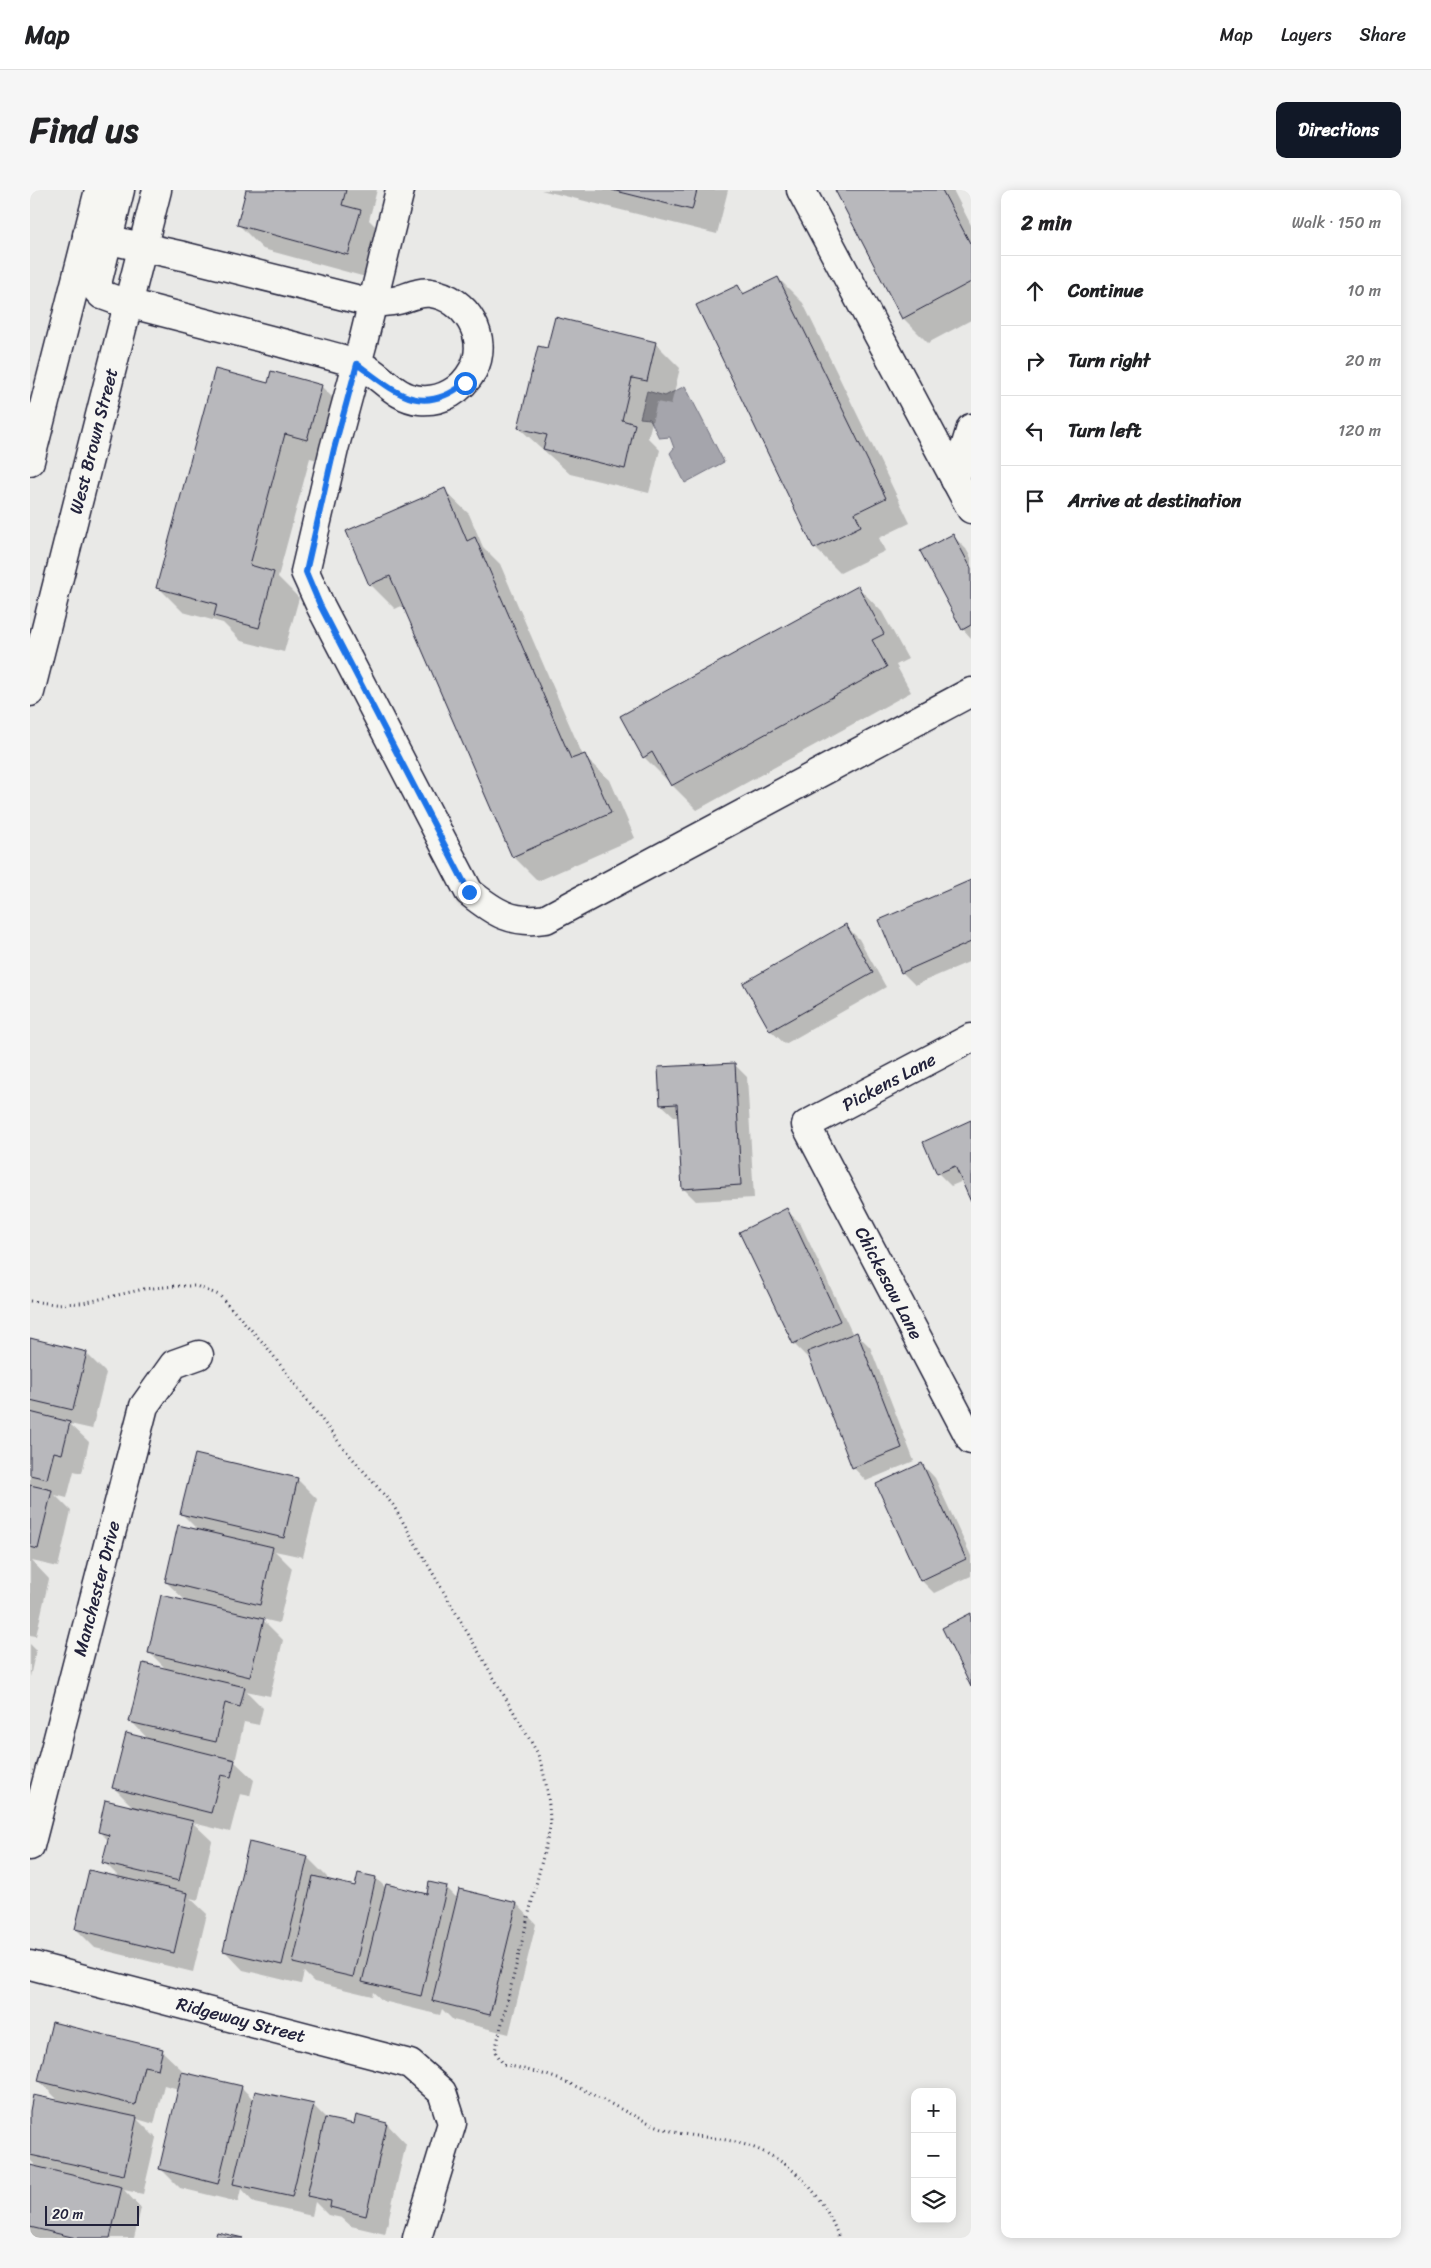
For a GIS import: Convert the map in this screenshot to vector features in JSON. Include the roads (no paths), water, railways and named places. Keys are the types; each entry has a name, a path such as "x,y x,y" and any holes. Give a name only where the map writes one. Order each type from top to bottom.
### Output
{"street":[{"path":"98,237 372,303 398,300 414,294 430,293 446,297 461,306 471,320 478,335 478,352 474,368 465,383 452,393 436,400 419,400 403,396 357,364 102,295 98,291 98,237 99,190"},
{"path":"30,461 98,237 120,190"},
{"name":"West Brown Street","path":"30,692 122,301 142,247 157,190"},
{"path":"400,190 334,449 306,572 320,605 469,892 501,914 526,922 546,919 971,692"},
{"path":"801,190 971,509"},
{"path":"955,480 971,428"},
{"name":"Pickens Lane","path":"806,1125 971,1038"},
{"name":"Chickesaw Lane","path":"806,1125 971,1440"},
{"name":"Manchester Drive","path":"30,1846 144,1406 174,1364 199,1355"},
{"name":"Ridgeway Street","path":"30,1965 410,2064 442,2092 452,2122 417,2238"}]}
